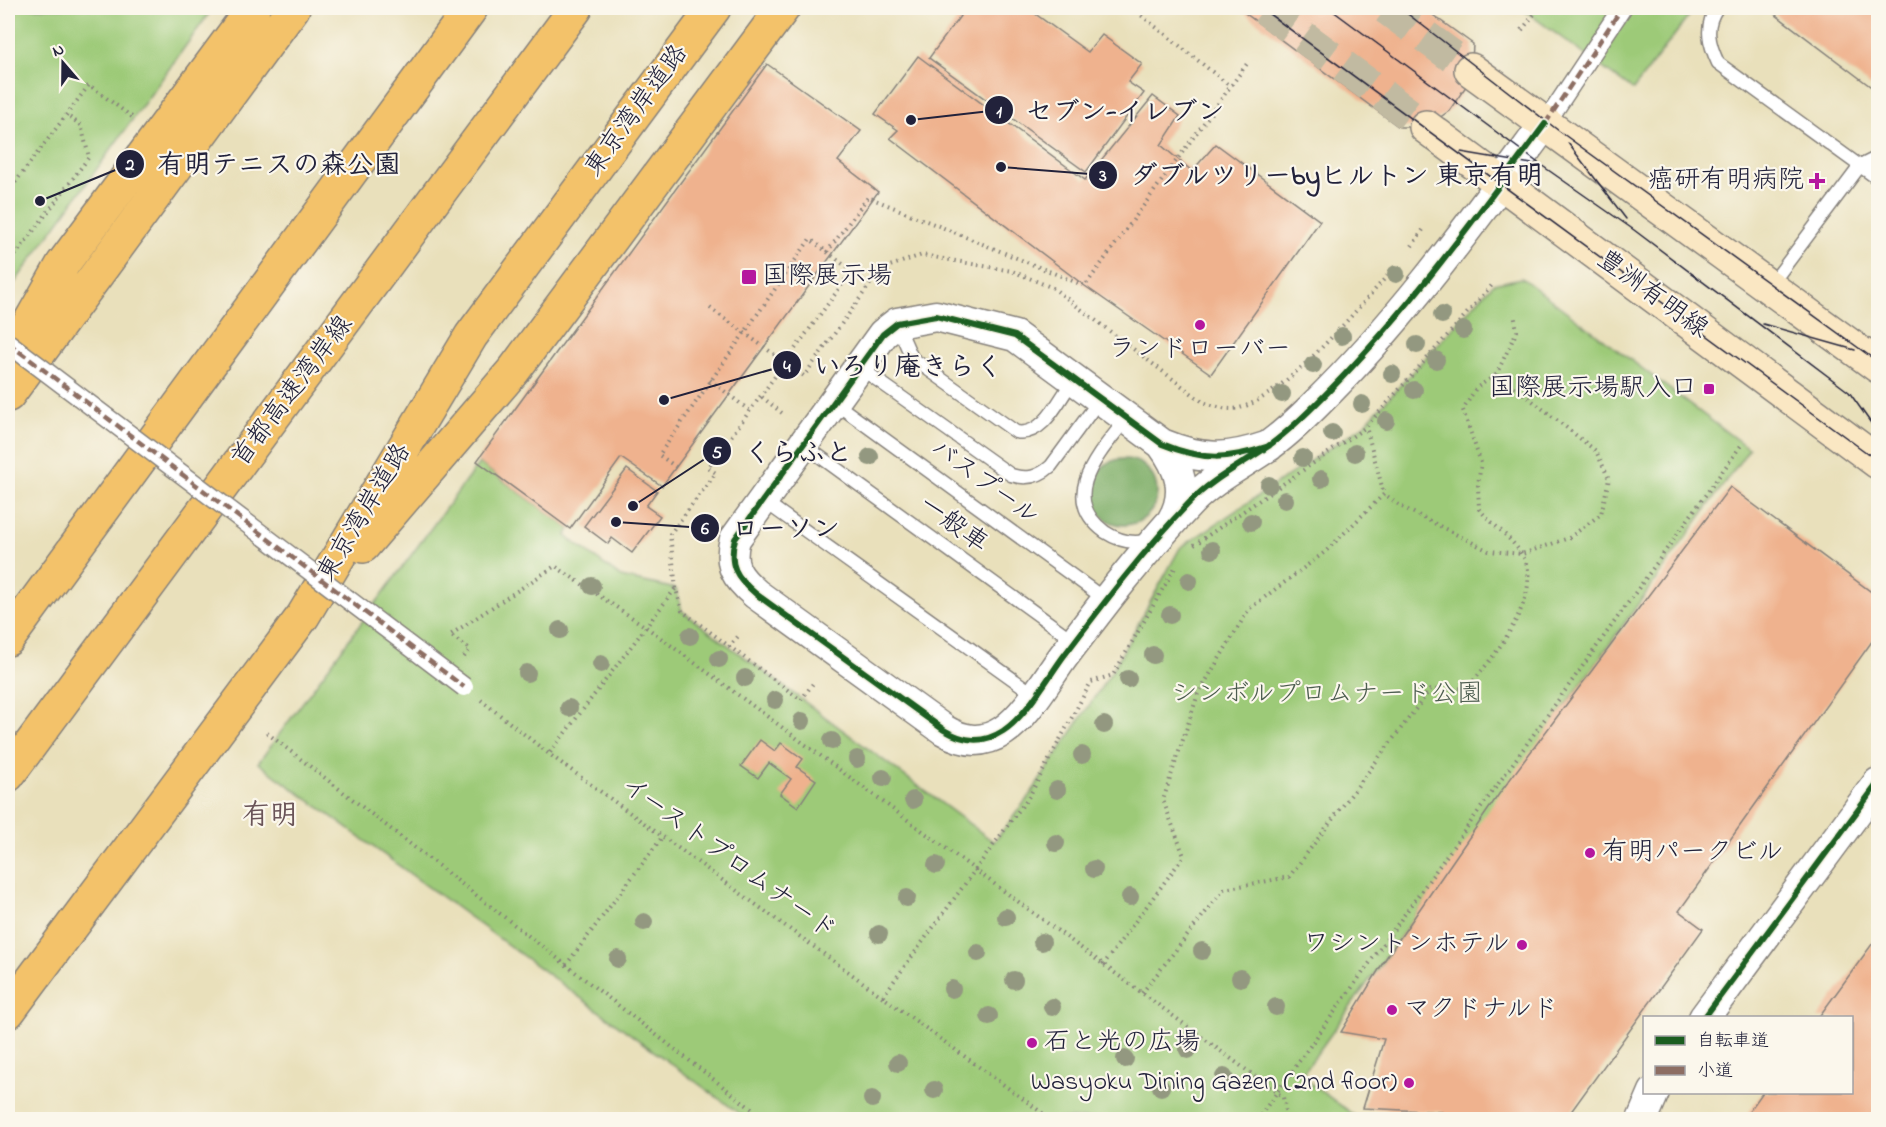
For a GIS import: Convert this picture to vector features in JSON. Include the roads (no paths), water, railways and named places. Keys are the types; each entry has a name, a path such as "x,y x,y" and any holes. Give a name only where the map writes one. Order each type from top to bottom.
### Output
{"highway":[{"path":"8,361 146,126 253,8"},
{"path":"8,395 293,8"},
{"path":"8,639 471,8"},
{"name":"首都高速湾岸線","path":"8,774 576,8"},
{"path":"375,282 593,8"},
{"name":"東京湾岸道路","path":"8,1012 303,616 471,336 714,8"},
{"path":"303,616 514,370 783,8"}],"main road":[{"path":"1471,70 1878,366"},
{"name":"豊洲有明線","path":"1426,127 1878,462"}],"street":[{"path":"1269,446 1239,456 1212,458 1179,451 1162,444 1015,336 936,316 897,323 883,334 735,539 730,557 745,585 957,737 968,740 992,737 1005,730 1106,600 1176,540 1191,501 1212,482 1269,446 1314,406 1408,305 1545,124 1622,8"},
{"path":"8,343 464,687"},
{"path":"1162,444 1177,467 1181,479 1176,540"},
{"path":"1705,1016 1878,783"},
{"path":"1642,1119 1653,1094"}],"lane":[{"path":"1717,8 1710,17 1709,44 1718,63 1878,179"},
{"path":"1770,287 1860,166 1878,157"},
{"path":"897,323 912,358 1016,432 1027,434 1038,429 1075,378"},
{"path":"859,368 1011,475 1020,478 1043,473 1051,466 1101,398"},
{"name":"バスプール","path":"835,403 1106,600"},
{"path":"1128,418 1096,459 1084,482 1087,509 1095,522 1121,540 1143,542 1176,540"},
{"name":"一般車","path":"804,444 1075,642"},
{"path":"763,500 1035,694"}],"tunnel":[{"path":"1264,8 1426,127"},
{"path":"1386,8 1471,70"}],"tram line":[{"path":"1261,8 1878,461"},
{"path":"1329,8 1541,165 1634,230 1849,392 1878,433"},
{"path":"1400,8 1559,131 1878,362"},
{"path":"1568,143 1626,219"},
{"path":"1461,152 1538,165"},
{"path":"1763,324 1855,350"}],"place":[{"name":"セブン-イレブン","path":"911,120"},
{"name":"ダブルツリーbyヒルトン 東京有明","path":"1001,167"},
{"name":"癌研有明病院","path":"1817,181"},
{"name":"有明テニスの森公園","path":"40,201"},
{"name":"国際展示場","path":"749,277"},
{"name":"ランドローバー","path":"1200,325"},
{"name":"国際展示場駅入口","path":"1709,389"},
{"name":"いろり庵きらく","path":"664,400"},
{"name":"くらふと","path":"633,506"},
{"name":"ローソン","path":"616,522"},
{"name":"有明パークビル","path":"1590,853"},
{"name":"ワシントンホテル","path":"1522,945"},
{"name":"マクドナルド","path":"1392,1010"},
{"name":"石と光の広場","path":"1032,1043"},
{"name":"Wasyoku Dining Gazen (2nd floor)","path":"1409,1083"}],"district":[{"name":"有明","path":"270,816"}],"park label":[{"name":"シンボルプロムナード公園","path":"1327,695"}]}
